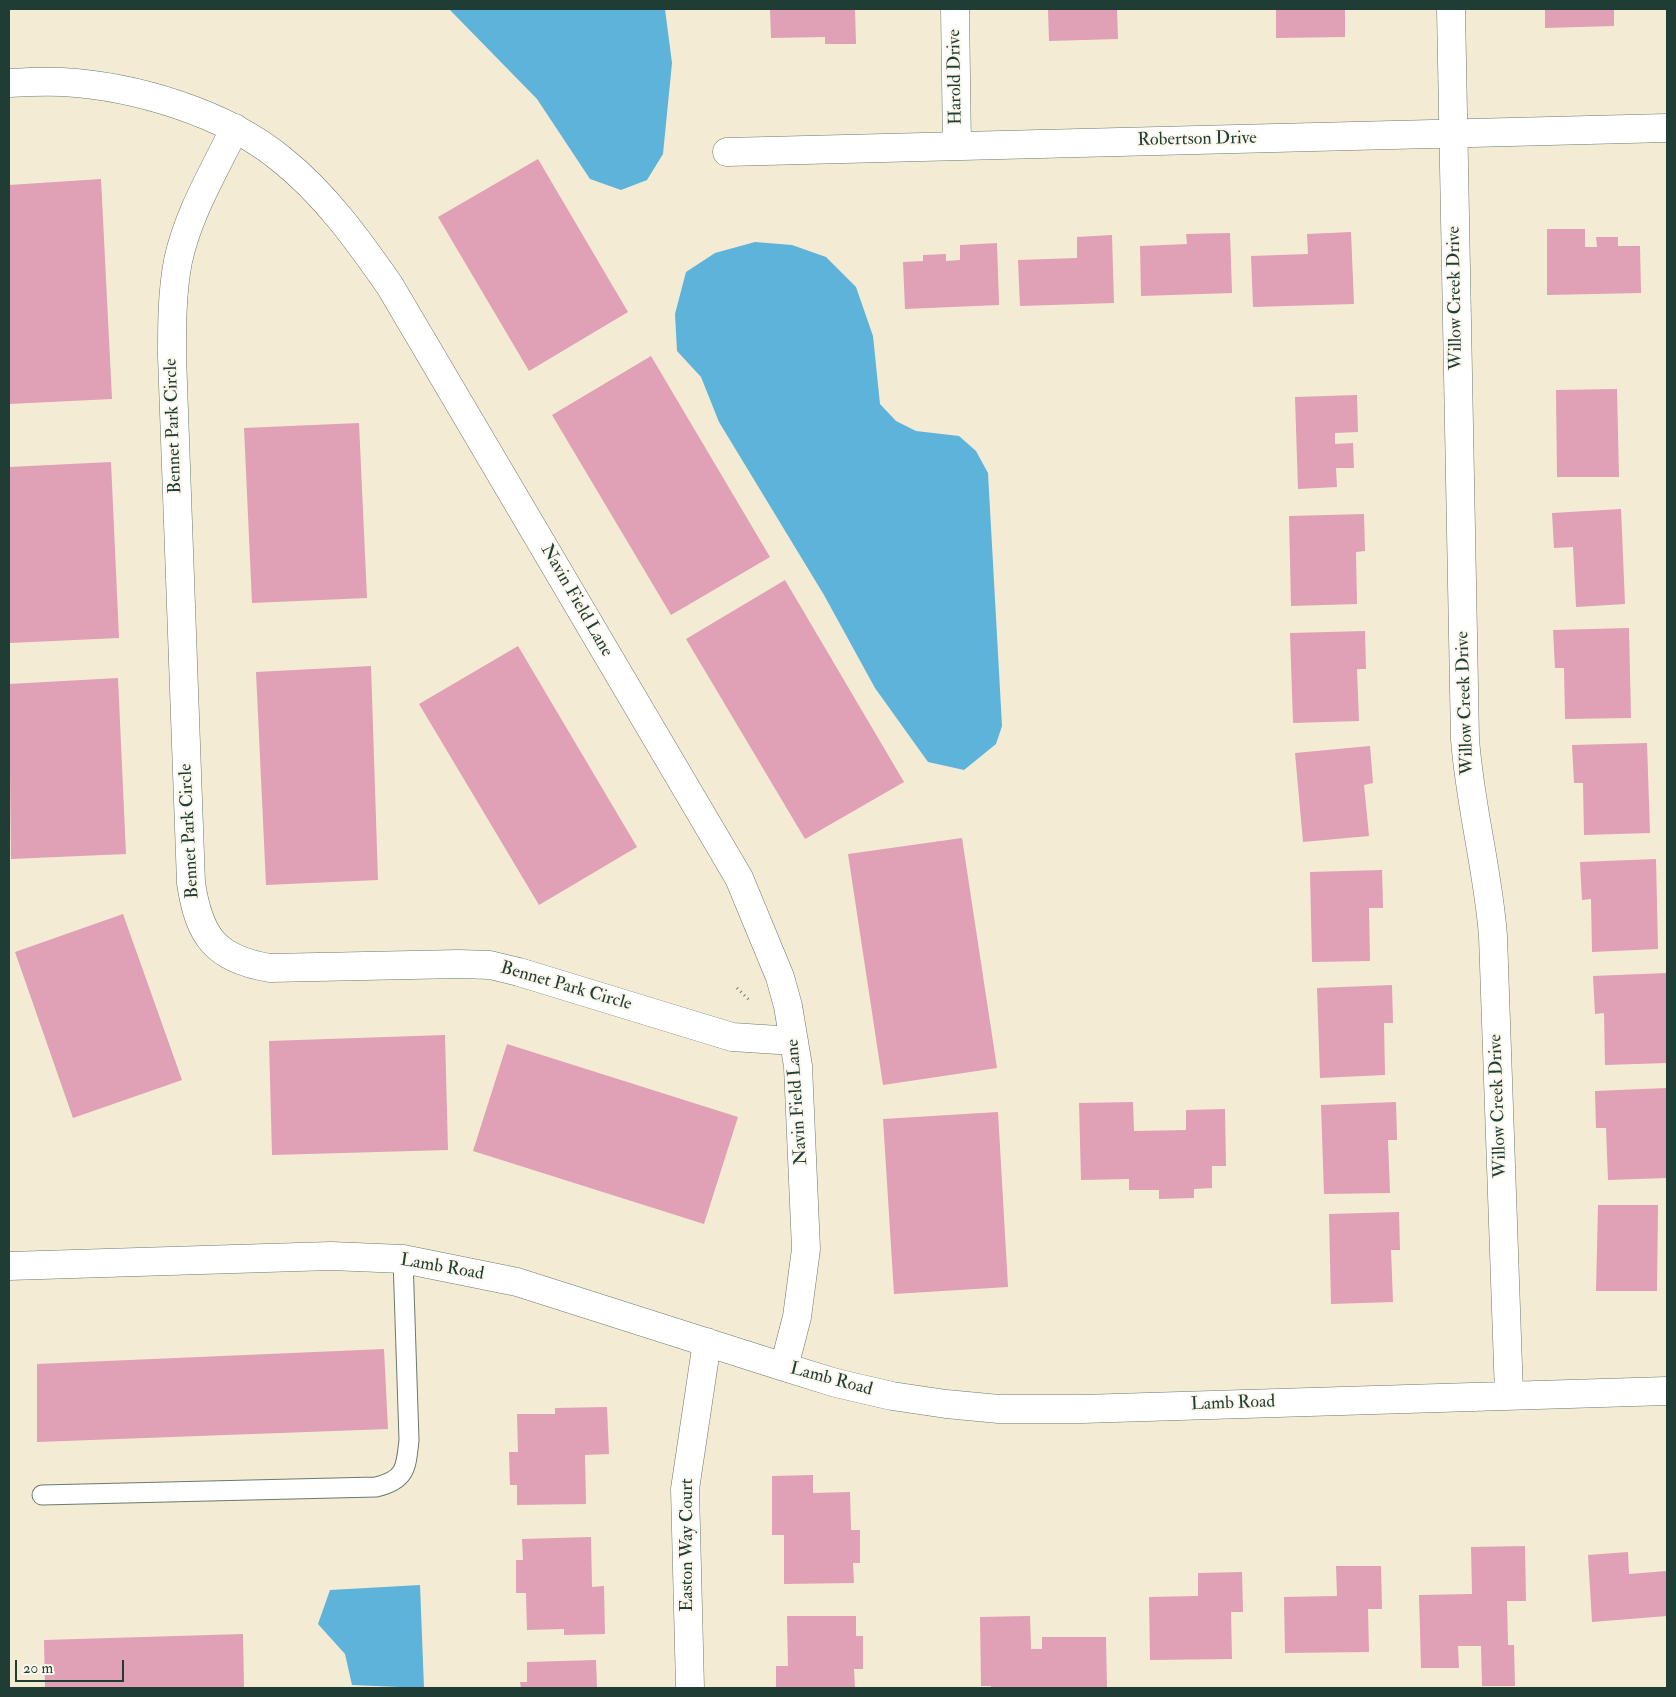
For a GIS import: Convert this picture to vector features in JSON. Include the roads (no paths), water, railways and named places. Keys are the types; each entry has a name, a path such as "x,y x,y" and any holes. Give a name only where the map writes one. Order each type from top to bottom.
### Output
{"street":[{"name":"Harold Drive","path":"955,9 957,146"},
{"name":"Willow Creek Drive","path":"1451,9 1465,739 1471,795 1487,885 1492,927 1509,1394"},
{"name":"Navin Field Lane","path":"9,83 62,82 133,93 177,105 235,128 282,160 312,187 356,236 390,286 739,878 780,977 788,1006 799,1074 806,1249 797,1317 784,1367"},
{"name":"Bennet Park Circle","path":"235,128 192,216 178,261 172,308 172,366 191,883 194,907 202,928 214,944 229,957 251,965 270,968 490,965 520,972 732,1036 794,1041"},
{"name":"Robertson Drive","path":"726,152 1667,128"},
{"name":"Lamb Road","path":"9,1266 331,1256 403,1259 517,1282 836,1383 892,1396 999,1409 1082,1409 1509,1394 1667,1391"},
{"name":"Easton Way Court","path":"690,1688 685,1489 707,1342"}],"lane":[{"path":"42,1495 376,1487 392,1483 400,1476 407,1461 409,1440 403,1259"}],"water":[{"path":"449,9 665,9 672,63 663,154 647,180 621,190 590,179 537,99"},
{"path":"755,242 792,245 826,257 856,287 873,336 880,404 896,421 916,431 959,436 976,451 988,473 1002,726 996,744 964,770 928,762 875,688 824,595 719,422 701,377 677,351 675,314 686,272 715,253"},
{"path":"420,1585 424,1688 352,1685 345,1654 318,1624 330,1590"}]}
